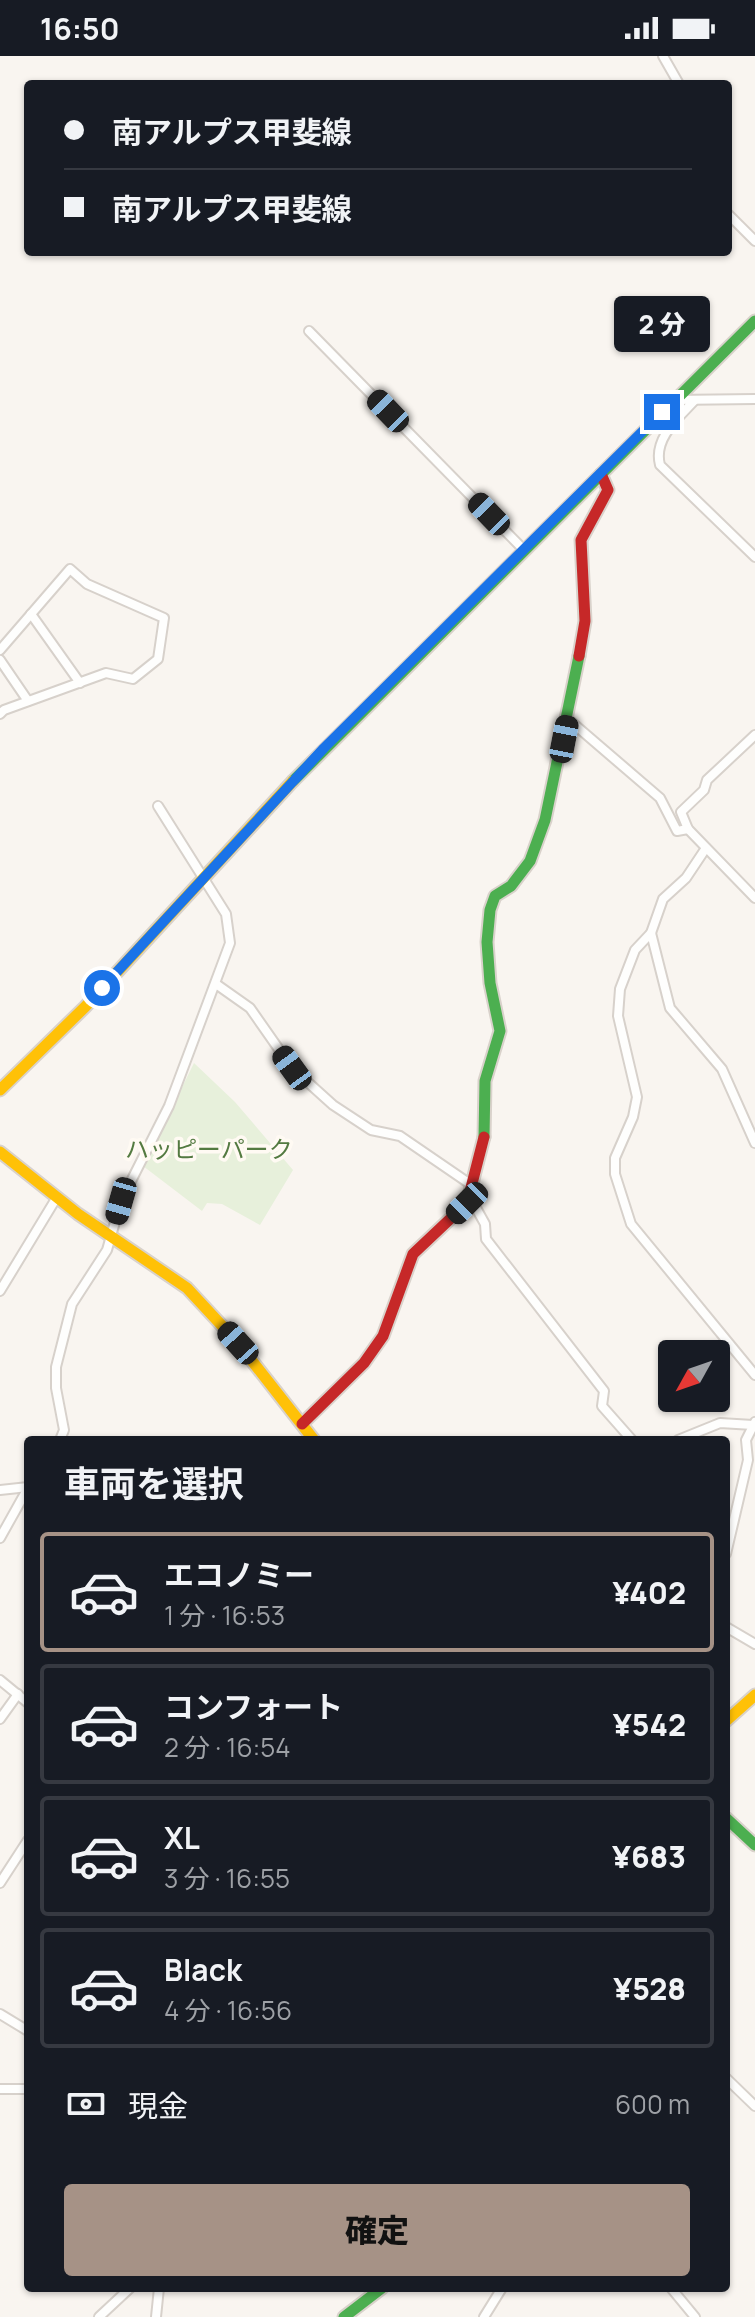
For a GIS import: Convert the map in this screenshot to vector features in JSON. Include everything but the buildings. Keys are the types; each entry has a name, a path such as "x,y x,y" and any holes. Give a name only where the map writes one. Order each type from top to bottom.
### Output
{"street":[{"path":"663,56 677,80"},
{"path":"732,218 755,241"},
{"path":"0,1090 76,1016 324,748 755,321"},
{"path":"309,331 524,550"},
{"path":"673,400 755,399"},
{"path":"694,401 666,432 658,458 660,465 755,557"},
{"path":"650,423 666,432"},
{"path":"302,1424 364,1363 383,1336 413,1254 472,1192 484,1137 485,1081 500,1031 490,983 487,942 490,910 495,896 511,886 530,861 548,808 568,719 586,613 581,540 608,490 601,474"},
{"path":"0,650 70,569 87,584 164,618 160,653 155,662 133,679 106,673 0,714"},
{"path":"31,614 80,683"},
{"path":"0,660 28,701"},
{"path":"568,719 660,798 677,831 688,829"},
{"path":"755,735 707,780 704,790 681,812 688,829 755,898"},
{"path":"62,1436 64,1430 56,1388 59,1345 72,1304 107,1250 121,1201 169,1106 230,943 226,914 158,806"},
{"path":"706,848 686,878 663,899 651,933 630,958 620,989 618,1016 637,1097 633,1117 615,1158 615,1174 631,1224 755,1375"},
{"path":"651,933 670,1008 722,1069 755,1143"},
{"path":"216,984 250,1008 292,1068 333,1105 371,1130 400,1136 472,1192 485,1224 486,1239 604,1391 602,1406 628,1436"},
{"path":"0,1152 57,1197 187,1288 238,1343 311,1436"},
{"path":"0,1291 57,1197"},
{"path":"688,1436 720,1423 754,1424 746,1440 748,1460 730,1523"},
{"path":"0,1490 24,1488"},
{"path":"0,1538 24,1495"},
{"path":"730,1629 755,1644"},
{"path":"0,1680 24,1699"},
{"path":"0,1719 18,1694"},
{"path":"730,1717 755,1695"},
{"path":"730,1822 755,1845"},
{"path":"0,1883 24,1846"},
{"path":"0,2014 24,2029"},
{"path":"730,2082 755,2106"},
{"path":"0,2089 24,2089"},
{"path":"99,2317 126,2292"},
{"path":"156,2317 159,2292"},
{"path":"344,2317 364,2306 378,2292"},
{"path":"484,2317 500,2292"},
{"path":"674,2292 695,2317"}],"green space":[{"name":"ハッピーパーク","path":"194,1063 235,1102 293,1170 260,1225 222,1204 207,1203 202,1211 143,1166"}],"traffic: fast":[{"path":"293,781 755,321"},
{"path":"484,1137 485,1081 500,1031 490,983 487,942 490,910 495,896 511,886 530,861 545,820 579,656"},
{"path":"730,1822 755,1845"},
{"path":"344,2317 377,2292"}],"traffic: slow":[{"path":"0,1090 85,1007 293,781"},
{"path":"0,1152 78,1214 187,1288 238,1343 311,1436"},
{"path":"730,1717 755,1695"}],"traffic: jam":[{"path":"579,656 585,621 581,540 608,490 601,474"},
{"path":"302,1424 364,1363 383,1336 413,1254 467,1203 484,1137"}],"route":[{"path":"102,988 324,748 662,412"}]}
